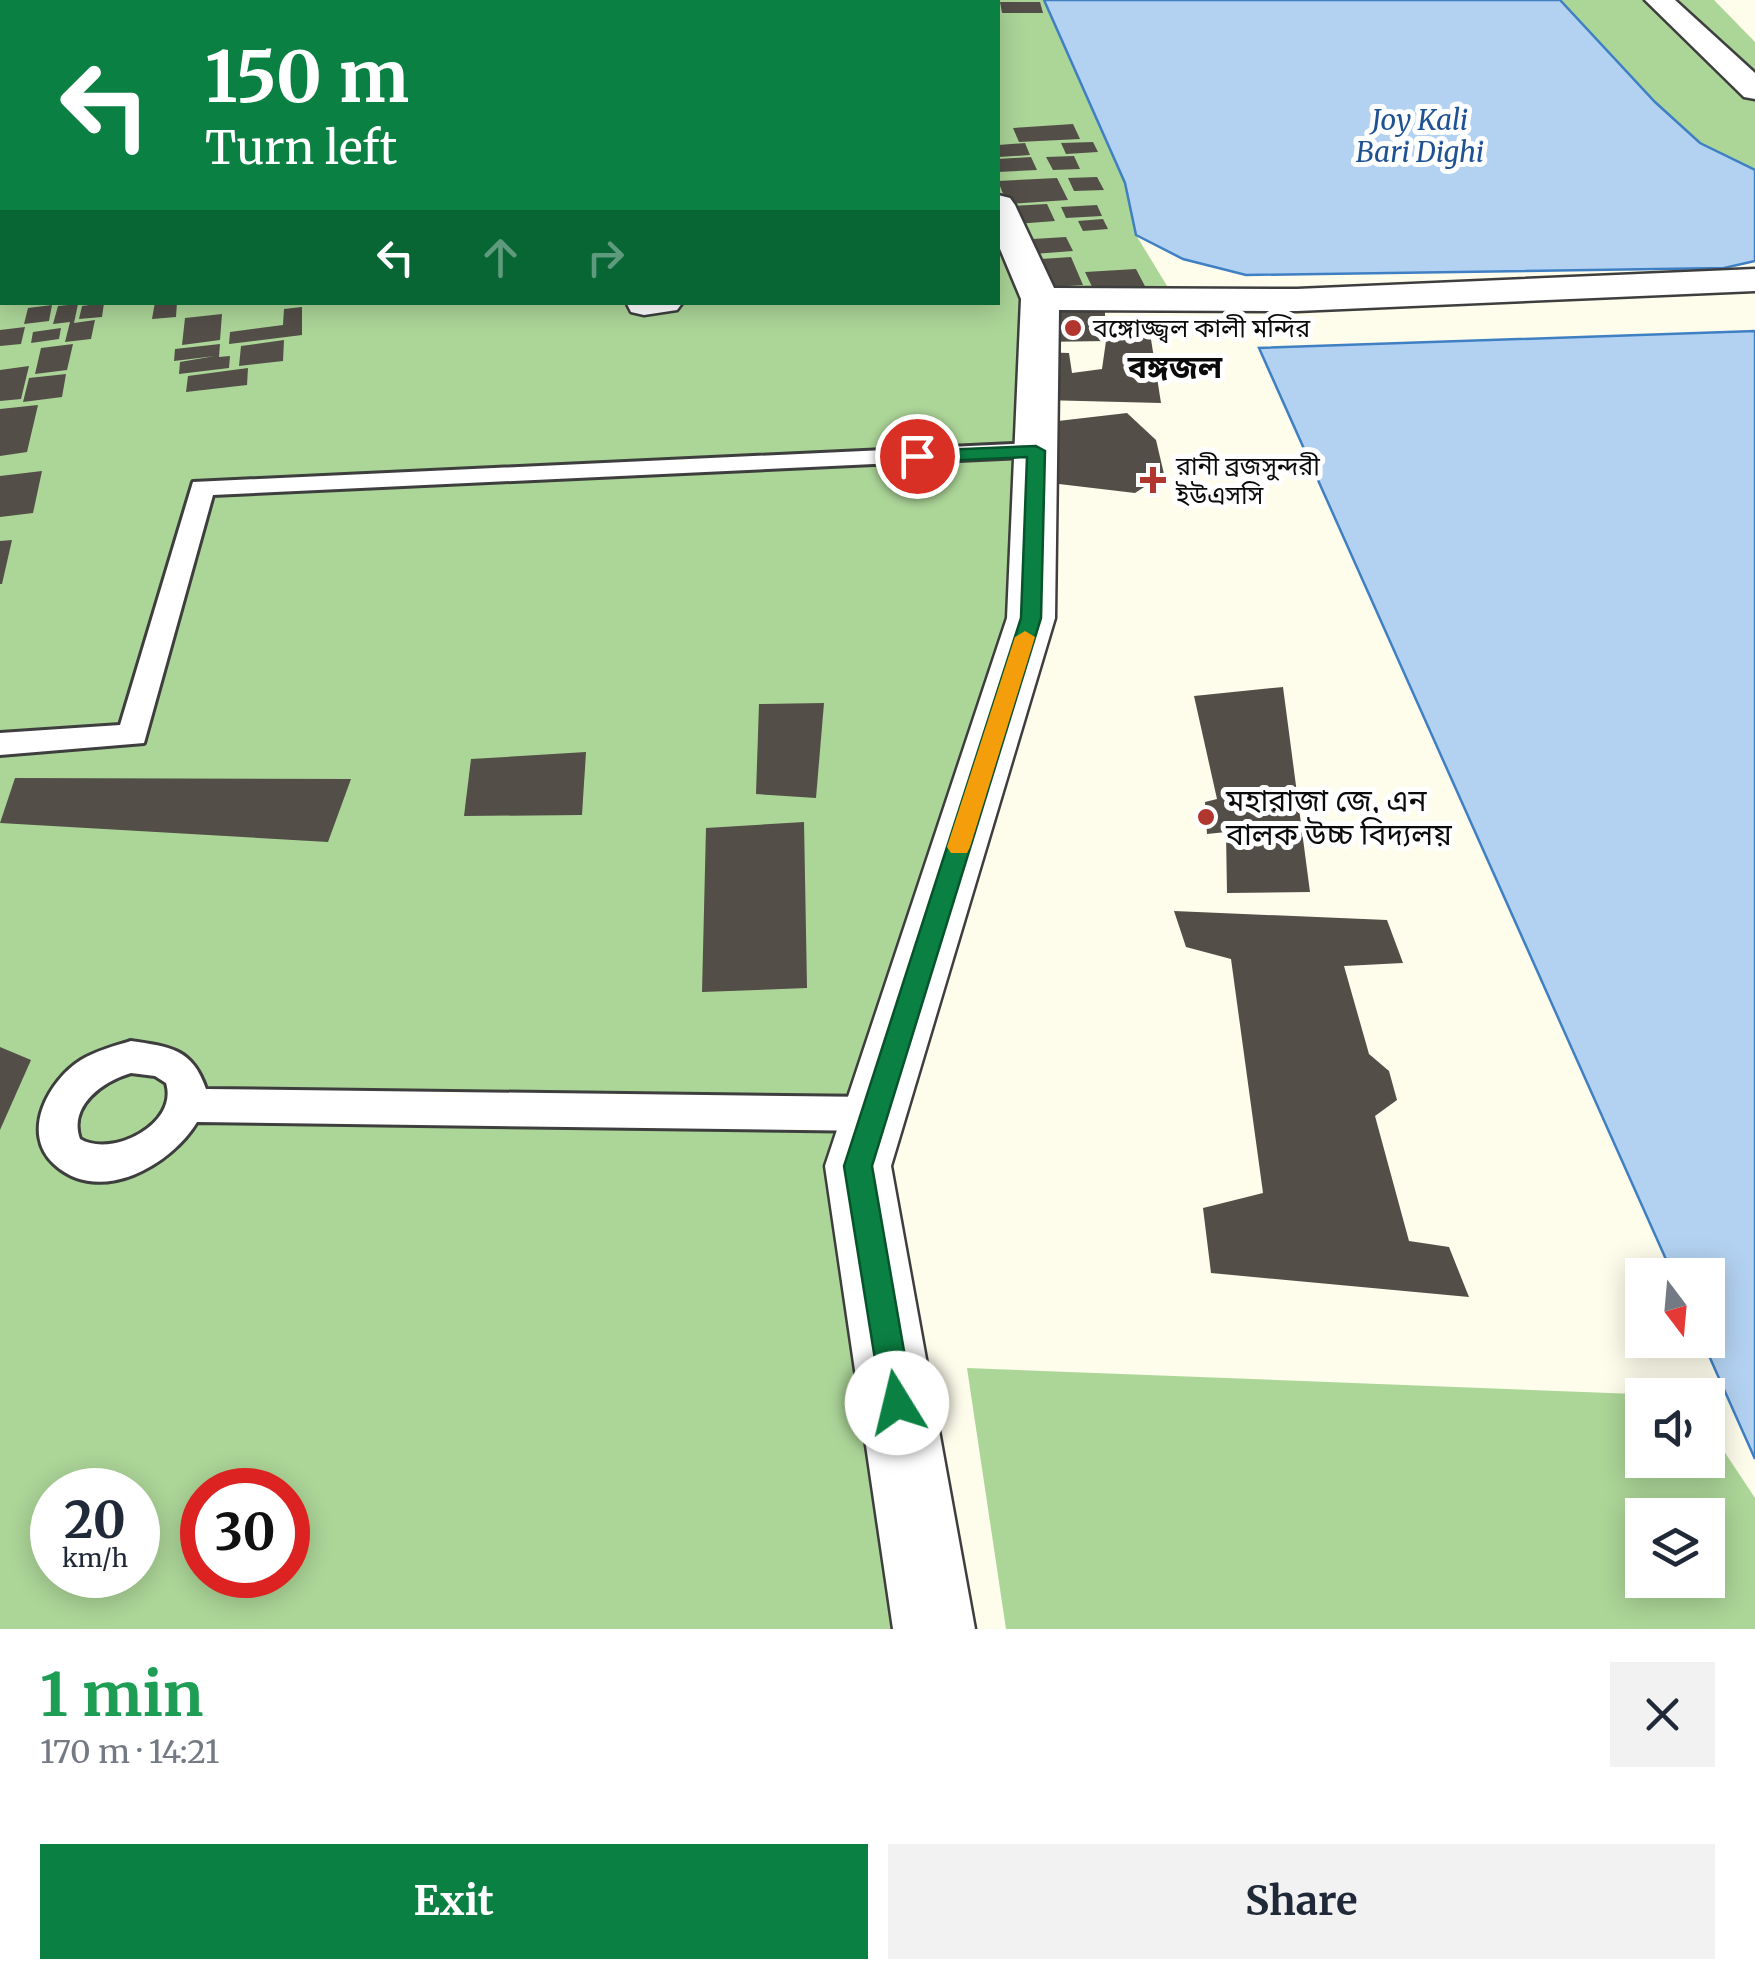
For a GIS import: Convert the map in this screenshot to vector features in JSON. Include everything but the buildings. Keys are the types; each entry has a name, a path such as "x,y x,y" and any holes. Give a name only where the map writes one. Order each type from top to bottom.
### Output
{"street":[{"path":"1659,0 1755,90"},
{"path":"934,1629 858,1166 1031,618 1036,451 1023,286 1000,211"},
{"path":"1023,286 1296,300 1755,280"}],"lane":[{"path":"0,744 133,734 202,488 1036,451"},
{"path":"187,1105 876,1114"}],"green space":[{"path":"1000,0 1045,0 1125,183 1136,235 1175,299 1041,299 1031,618 875,1114 934,1629 0,1629 0,305 1000,305"},
{"path":"1560,0 1714,0 1755,42 1755,170 1700,143 1655,102"},
{"path":"967,1368 1625,1394 1625,1478 1725,1478 1725,1453 1755,1498 1755,1629 1006,1629"}],"water":[{"name":"Joy Kali Bari Dighi","path":"1044,0 1560,0 1655,102 1700,143 1755,170 1755,261 1724,268 1246,275 1183,259 1136,235 1125,183"},
{"path":"1755,331 1755,1459 1725,1392 1725,1378 1719,1378 1710,1358 1725,1358 1725,1258 1665,1258 1259,348"}],"slow traffic":[{"path":"959,847 1025,637"}],"place":[{"name":"বঙ্গোজ্জ্বল কালী মন্দির","path":"1073,328"},
{"name":"রানী ব্রজসুন্দরী ইউএসসি","path":"1153,480"},
{"name":"মহারাজা জে, এন বালক উচ্চ বিদ্যলয়","path":"1206,817"}],"district":[{"name":"বঙ্গজল","path":"1175,367"}],"route":[{"path":"897,1403 858,1166 1031,618 1036,451 917,456"}]}
